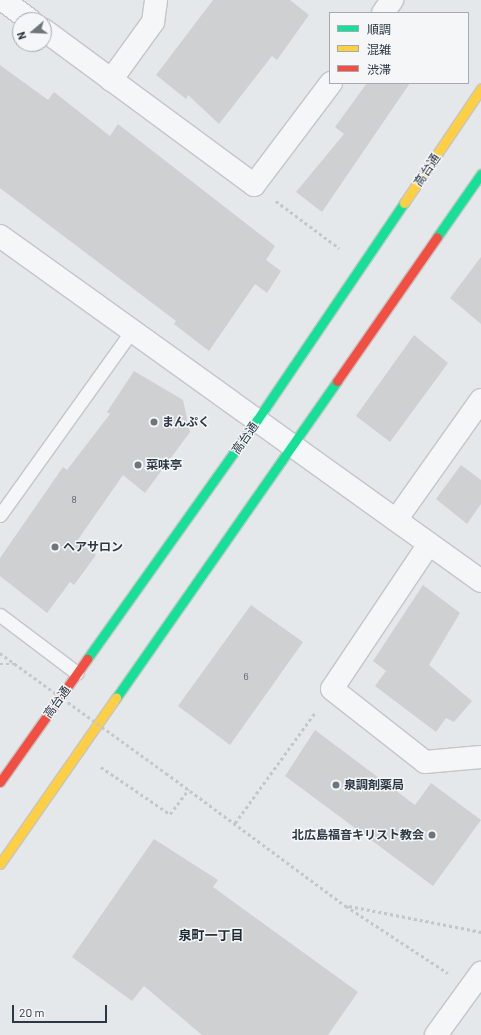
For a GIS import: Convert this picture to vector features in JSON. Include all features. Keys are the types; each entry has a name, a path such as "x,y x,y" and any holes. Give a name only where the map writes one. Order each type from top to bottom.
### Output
{"street":[{"path":"3,0 19,12"},
{"path":"112,80 153,22 156,0"},
{"path":"384,12 392,0"},
{"path":"52,36 254,186 330,84"},
{"name":"高台通","path":"0,782 257,420 481,89"},
{"path":"0,864 77,751 481,174"},
{"path":"0,236 131,332 257,420 481,581"},
{"path":"396,520 481,400"},
{"path":"429,544 332,689 425,762 481,757"},
{"path":"436,1035 481,973"}],"lane":[{"path":"0,515 131,332"},
{"path":"0,615 77,673"}],"path":[{"path":"254,186 363,265"},
{"path":"0,653 235,822 346,906 427,959"},
{"path":"0,664 15,664"},
{"path":"235,822 332,689"},
{"path":"77,751 170,814 189,789"},
{"path":"346,906 481,932"}],"building":[{"path":"213,0 290,0 309,15 277,60 272,56 219,124 188,95 186,99 156,75"},
{"path":"0,65 48,100 54,92 110,136 118,124 275,246 266,260 281,271 267,293 255,284 209,351 174,324 176,321 0,188"},
{"path":"366,84 409,84 322,212 296,192 344,134 335,127"},
{"path":"481,257 481,324 450,298"},
{"path":"414,335 448,363 390,442 356,416"},
{"path":"134,371 183,400 190,432 145,493 123,475 77,541 96,555 74,585 70,582 47,613 0,576 0,558 63,467 67,470 110,414 107,412"},
{"path":"461,465 481,480 481,504 467,524 436,499"},
{"path":"423,585 460,613 429,665 472,701 454,722 446,718 436,732 375,686 386,671 373,661"},
{"path":"251,605 303,642 230,745 178,706"},
{"path":"315,730 415,805 431,783 481,820 433,886 285,776"},
{"path":"154,839 218,880 213,887 358,992 328,1035 202,1035 144,986 132,1001 72,957"}],"traffic: fast":[{"path":"437,237 481,174"},
{"path":"87,659 257,420 404,203"},
{"path":"116,698 337,381"}],"traffic: slow":[{"path":"404,203 481,89"},
{"path":"0,864 116,698"}],"traffic: jam":[{"path":"337,381 437,237"},
{"path":"0,782 87,659"}],"place":[{"name":"まんぷく","path":"154,422"},
{"name":"菜味亭","path":"138,465"},
{"name":"ヘアサロン","path":"55,547"},
{"name":"泉調剤薬局","path":"336,785"},
{"name":"北広島福音キリスト教会","path":"432,835"}],"district":[{"name":"泉町一丁目","path":"211,935"}]}
